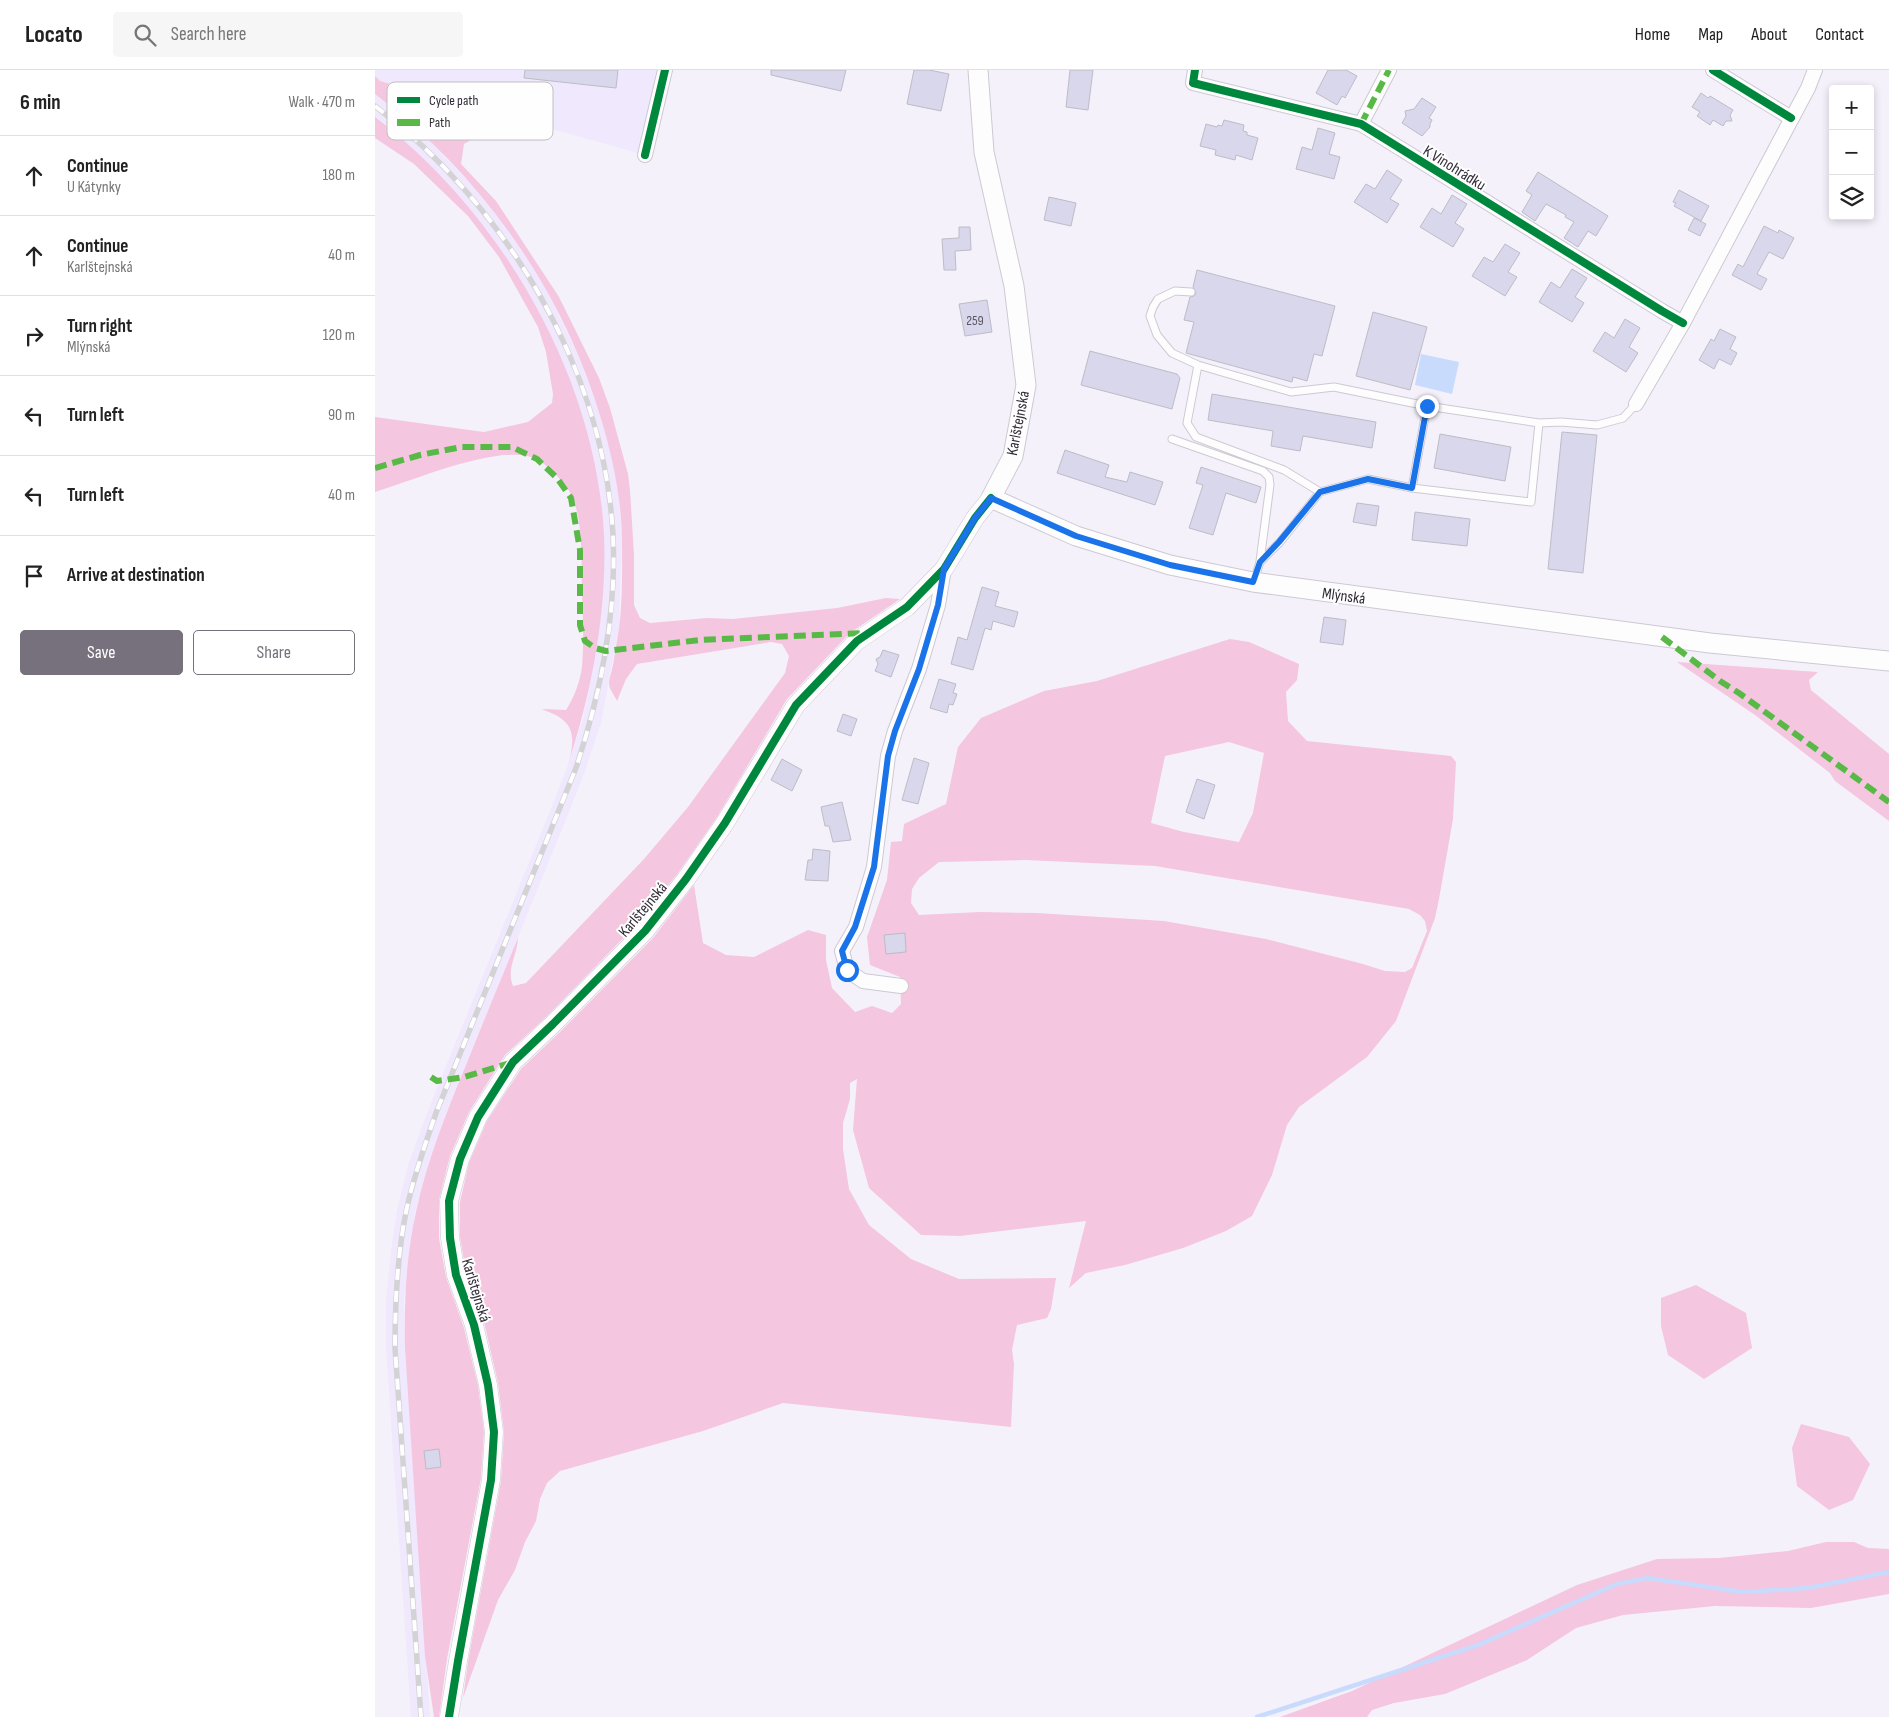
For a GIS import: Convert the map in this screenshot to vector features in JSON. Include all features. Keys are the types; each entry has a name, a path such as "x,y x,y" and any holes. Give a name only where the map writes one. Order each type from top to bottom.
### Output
{"main road":[{"name":"Karlštejnská","path":"979,70 984,152 1014,286 1025,385 1013,456 991,498"},
{"name":"Mlýnská","path":"991,498 1076,536 1170,565 1253,582 1710,643 1818,655 1889,660"}],"street":[{"path":"645,155 665,70"},
{"path":"1361,124 1389,70"},
{"path":"1713,70 1791,118"},
{"path":"1636,404 1683,323 1815,70"},
{"name":"K Vinohrádku","path":"1194,76 1361,124 1683,323"},
{"name":"Karlštejnská","path":"449,1717 457,1661 491,1480 494,1432 488,1385 474,1325 455,1274 450,1238 449,1201 460,1160 478,1117 513,1062 645,931 686,879 725,822 796,705 857,641 907,607 944,569 975,518 991,498"},
{"path":"901,986 863,981 847,970 842,951 855,927 874,867 888,756 895,731 919,669 938,605 944,569"}],"lane":[{"path":"1191,292 1175,291 1158,299 1150,316 1157,335 1172,353 1198,365 1291,392 1334,387 1427,406 1539,423 1561,422 1597,425 1623,418 1636,404"},
{"path":"1198,365 1187,423 1196,437 1284,470 1320,492"},
{"path":"1412,488 1427,406"},
{"path":"1260,562 1320,492 1368,479 1412,488 1531,502 1539,423"},
{"path":"1172,439 1263,471 1269,477 1270,485 1260,562 1253,582"}],"shaded area":[{"path":"375,70 665,70 645,155 553,129 553,82 387,83 380,81 375,76"},
{"path":"375,76 380,81 387,83 387,104 375,94"},
{"path":"375,94 387,104 387,127 375,117"},
{"path":"375,117 387,127 387,140 402,140 421,156 463,200 501,250 534,302 561,358 583,416 597,475 604,535 603,594 591,680 568,765 572,748 570,730 561,718 542,709 566,710 576,690 582,667 581,542 578,516 571,494 555,474 540,461 521,455 501,455 480,459 433,472 375,492 375,417 484,432 528,422 552,403 553,394 546,352 538,327 499,257 468,216 414,164 375,138"},
{"path":"402,140 429,140 485,199 517,241 541,279 578,354 596,402 609,445 618,489 622,535 619,626 601,723 569,812 445,1116 415,1213 404,1302 405,1348 430,1717 411,1717 386,1349 386,1301 397,1210 408,1165 428,1110 568,765 583,718 597,649 603,587 599,492 591,450 579,407 562,361 526,289 502,252 471,211"},
{"path":"428,140 471,140 464,144 461,164 496,201 559,297 599,378 610,408 628,474 634,555 634,605 640,618 650,623 707,618 733,619 837,608 886,598 900,599 850,633 787,699 717,817 678,873 637,924 546,1017 505,1055 469,1112 450,1156 439,1200 439,1238 446,1277 464,1328 478,1386 484,1432 481,1478 447,1659 439,1717 434,1717 425,1656 405,1348 405,1297 410,1246 420,1193 431,1156 451,1101 518,938 511,968 513,986 526,983 644,859 688,807 785,673 789,656 782,644 771,642 637,664 626,679 617,701 610,688 609,679 619,628 622,537 616,479 602,422 586,374 566,327 542,283 515,240 451,162"},
{"path":"1230,639 1249,642 1299,664 1297,680 1286,692 1288,721 1307,741 1451,756 1456,762 1453,819 1439,899 1435,918 1396,1021 1367,1057 1299,1107 1287,1125 1272,1175 1252,1216 1226,1231 1183,1248 1125,1265 1086,1273 1069,1288 1086,1221 960,1236 921,1235 869,1188 853,1130 857,1079 850,1083 850,1099 843,1123 843,1149 849,1189 869,1225 911,1259 959,1279 1056,1278 1051,1309 1047,1318 1017,1325 1012,1350 1014,1364 1011,1427 783,1403 703,1431 560,1471 547,1483 540,1499 536,1521 525,1542 515,1570 498,1600 463,1698 501,1481 504,1432 498,1383 484,1322 466,1272 460,1237 460,1202 469,1163 487,1121 521,1069 653,938 694,885 703,943 726,955 754,957 808,930 826,935 826,960 832,988 855,1012 872,1006 892,1013 901,1004 900,977 870,965 867,937 887,880 891,842 902,841 904,824 946,804 958,747 981,718 1044,691 1097,681","holes":["1229,742 1264,753 1253,813 1239,842 1184,832 1151,823 1165,756","1026,860 1155,866 1409,909 1420,915 1425,921 1427,931 1412,968 1405,972 1385,971 1266,939 1164,921 1037,913 980,912 919,915 911,903 912,889 919,878 939,862"]},
{"path":"1677,662 1818,672 1809,680 1811,690 1889,754 1889,821 1835,781 1830,773 1755,715"},
{"path":"1696,1285 1746,1313 1752,1348 1704,1379 1668,1355 1661,1326 1661,1298"},
{"path":"1801,1424 1849,1437 1870,1464 1853,1500 1829,1510 1797,1486 1792,1448"},
{"path":"1826,1542 1854,1542 1868,1548 1889,1549 1889,1594 1811,1608 1715,1606 1623,1615 1576,1628 1527,1660 1445,1694 1394,1703 1372,1710 1367,1717 1280,1717 1352,1691 1577,1585 1657,1559 1719,1558 1788,1551"}],"water":[{"path":"1421,354 1459,362 1452,394 1415,385"}],"building":[{"path":"525,70 618,70 616,88 524,78"},
{"path":"771,70 846,70 841,91 771,75"},
{"path":"914,70 929,70 949,74 941,111 907,104"},
{"path":"1070,70 1093,70 1088,110 1066,107"},
{"path":"1328,70 1346,70 1357,76 1345,98 1342,96 1337,105 1316,93"},
{"path":"1701,93 1708,98 1710,96 1733,110 1730,115 1732,121 1726,121 1723,126 1713,120 1710,125 1697,116 1700,112 1692,107"},
{"path":"1422,98 1436,107 1429,118 1432,120 1430,127 1422,136 1402,123 1406,116 1405,111 1414,109"},
{"path":"1224,120 1244,125 1243,131 1247,132 1247,135 1258,138 1252,160 1236,155 1235,160 1215,155 1216,150 1200,146 1206,124 1217,127 1218,125 1222,126"},
{"path":"1318,128 1335,133 1329,154 1340,157 1334,179 1296,169 1302,147 1312,150"},
{"path":"1387,170 1402,180 1390,199 1399,204 1387,223 1354,202 1366,184 1375,189"},
{"path":"1538,172 1608,216 1596,236 1588,231 1578,247 1564,238 1574,222 1565,217 1566,215 1546,204 1535,221 1522,212 1532,195 1526,191"},
{"path":"1679,190 1709,206 1701,221 1674,206 1676,203 1673,202"},
{"path":"1452,195 1467,204 1455,223 1464,229 1453,247 1420,227 1432,208 1441,214"},
{"path":"1049,197 1076,203 1071,226 1044,220"},
{"path":"1694,218 1706,224 1700,236 1688,230"},
{"path":"1764,226 1778,233 1779,230 1794,238 1783,259 1769,252 1757,274 1767,279 1761,290 1732,275 1738,264 1743,267"},
{"path":"959,227 970,227 971,250 955,251 956,270 944,270 942,239 959,238"},
{"path":"1505,244 1520,253 1508,272 1517,277 1505,296 1472,276 1484,257 1493,262"},
{"path":"1572,269 1587,278 1575,297 1584,303 1572,322 1539,302 1551,282 1560,288"},
{"path":"1197,270 1335,306 1322,356 1314,354 1307,381 1293,377 1292,382 1186,353 1194,322 1184,320 1190,297 1196,293 1193,287"},
{"path":"987,300 992,332 965,336 959,304"},
{"path":"1373,312 1427,327 1410,390 1356,376"},
{"path":"1625,319 1640,328 1629,347 1638,353 1626,372 1593,351 1605,332 1614,338"},
{"path":"1720,329 1736,337 1730,349 1737,353 1731,365 1719,359 1714,369 1699,360 1711,339 1714,341"},
{"path":"1090,351 1177,374 1180,378 1172,409 1081,385"},
{"path":"1212,394 1376,422 1372,448 1303,436 1300,451 1271,446 1273,431 1208,420"},
{"path":"1562,432 1597,435 1583,573 1548,569"},
{"path":"1440,434 1511,447 1505,481 1434,468"},
{"path":"1065,450 1109,465 1105,477 1127,482 1130,472 1163,482 1155,505 1057,473"},
{"path":"1201,467 1261,487 1256,503 1226,493 1213,535 1189,528 1203,485 1196,483"},
{"path":"1357,503 1379,506 1376,526 1353,522"},
{"path":"1415,512 1470,519 1467,546 1412,540"},
{"path":"982,587 999,592 995,606 1018,612 1014,627 993,621 991,630 985,628 973,670 951,664 958,637 967,640"},
{"path":"1324,617 1346,620 1343,645 1320,642"},
{"path":"883,650 899,655 891,677 875,671 878,664 876,659 880,657"},
{"path":"939,679 956,684 953,693 957,694 953,705 949,704 947,713 930,708"},
{"path":"843,714 857,719 851,736 837,731"},
{"path":"914,758 929,763 918,804 902,800"},
{"path":"782,759 802,770 792,791 771,780"},
{"path":"1197,779 1215,785 1204,819 1186,812"},
{"path":"842,802 851,840 833,842 829,826 825,826 821,807"},
{"path":"813,849 830,851 828,881 805,880 808,860 812,860"},
{"path":"905,933 906,952 886,954 884,935"},
{"path":"439,1449 441,1467 426,1469 424,1451"}],"waterway":[{"path":"1257,1717 1478,1645 1617,1584 1648,1578 1742,1592 1808,1588 1889,1572"}],"railway":[{"path":"375,106 387,116"},
{"path":"415,140 466,191 505,241 540,295 568,352 590,412 606,473 613,535 614,565 610,624 600,682 576,768 436,1113 412,1187 400,1246 395,1314 395,1348 421,1717"}],"marked path":[{"path":"1361,124 1389,70"},
{"path":"375,468 420,455 462,447 512,447 537,459 557,478 571,498 580,550 580,625 585,641 595,648 606,651 700,640 865,633"},
{"path":"1662,637 1889,802"},
{"path":"431,1077 437,1081 464,1077 513,1062"}],"cycle path":[{"path":"645,155 665,70"},
{"path":"1195,70 1193,83 1361,124 1683,323"},
{"path":"1713,70 1791,118"},
{"path":"449,1717 491,1480 494,1432 488,1385 474,1325 456,1275 450,1238 449,1201 460,1159 478,1117 513,1062 645,931 686,879 725,823 796,705 857,641 907,607 944,569 975,518 991,498"}],"route":[{"path":"847,970 842,951 855,927 874,867 888,756 895,731 919,669 938,605 944,569 975,518 991,498 1076,536 1170,565 1253,582 1260,562 1320,492 1368,479 1412,488 1427,406"}]}
